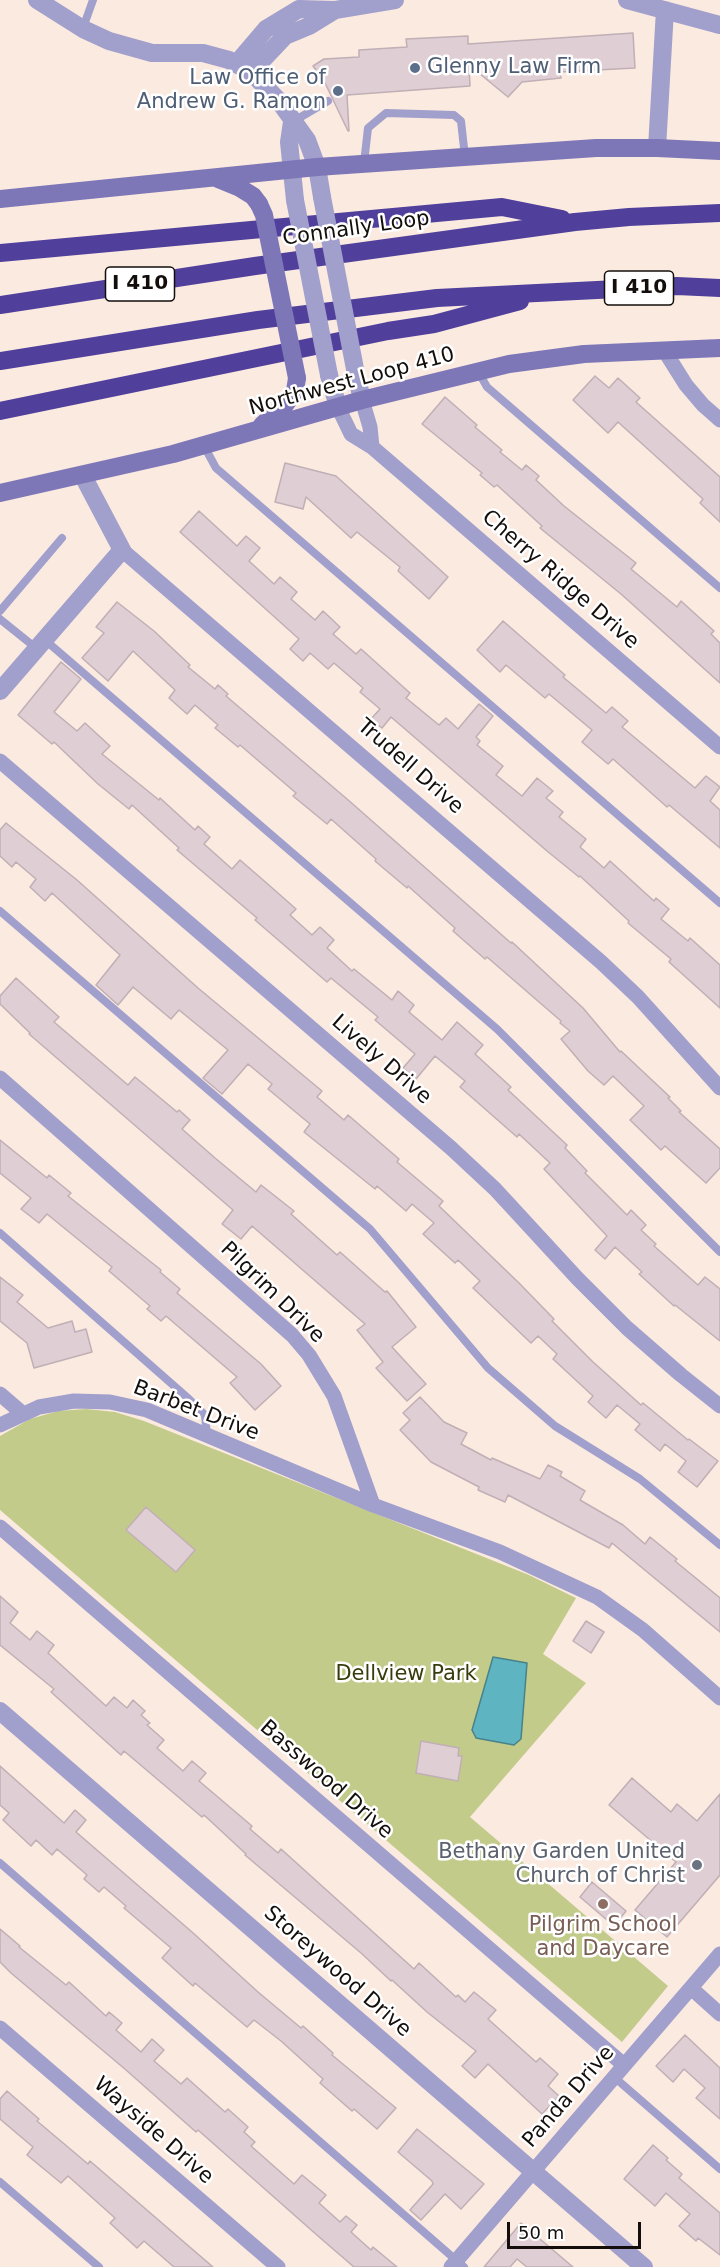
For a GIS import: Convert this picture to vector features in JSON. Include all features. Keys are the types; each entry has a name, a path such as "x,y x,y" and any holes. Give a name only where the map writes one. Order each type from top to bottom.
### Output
{"highway":[{"path":"0,254 501,207 575,222"},
{"name":"Connally Loop","path":"0,305 255,266 575,222 720,213"},
{"name":"I 410","path":"0,361 258,320 437,298 676,286 720,288"},
{"path":"0,411 388,331 434,324 558,291"}],"main road":[{"path":"0,199 317,167 596,148 720,151"},
{"path":"215,178 240,188 253,196 259,204 266,224 297,378 295,390 285,405 256,430"},
{"name":"Northwest Loop 410","path":"0,493 83,476 362,400 509,364 584,354 720,348"}],"street":[{"path":"37,0 83,29 135,50 152,53 203,53 244,68 275,96 307,140 317,167 355,369 370,427 372,447"},
{"path":"244,68 266,29 298,4 335,10 395,0"},
{"path":"627,0 720,25"},
{"path":"244,68 285,36 309,26 335,10"},
{"path":"657,148 665,10"},
{"name":"Cherry Ridge Drive","path":"292,122 289,142 295,200 329,375 338,407 351,434 372,447 720,747"},
{"path":"664,350 686,385 720,420"},
{"name":"Trudell Drive","path":"83,476 122,550 602,962 638,997 720,1088"},
{"path":"0,691 122,550"},
{"name":"Lively Drive","path":"0,760 451,1148 495,1189 577,1278 627,1328 681,1376 720,1406"},
{"name":"Pilgrim Drive","path":"0,1078 273,1317 298,1342 309,1355 334,1396 374,1505"},
{"path":"0,1394 22,1413"},
{"name":"Barbet Drive","path":"0,1425 39,1407 74,1401 110,1402 147,1410 374,1505"},
{"path":"374,1505 500,1552 597,1597 643,1630 720,1698"},
{"name":"Basswood Drive","path":"0,1527 624,2065"},
{"name":"Storeywood Drive","path":"0,1711 644,2267"},
{"name":"Panda Drive","path":"457,2265 532,2171 720,1954"},
{"path":"691,1988 720,2014"},
{"name":"Wayside Drive","path":"0,2028 278,2267"}],"lane":[{"path":"83,29 93,0"},
{"path":"292,122 328,101"},
{"path":"364,164 368,128 386,113 454,115 461,121 465,158"},
{"path":"478,372 487,387 720,588"},
{"path":"203,445 216,468 720,903"},
{"path":"0,611 62,538"},
{"path":"0,619 41,644 497,1029 720,1252"},
{"path":"0,911 370,1229 488,1368 555,1426 640,1479 720,1545"},
{"path":"0,1233 189,1399 205,1415 207,1436"},
{"path":"0,1863 457,2265"},
{"path":"614,2077 720,2169"},
{"path":"0,2182 99,2267"}],"green space":[{"name":"Dellview Park","path":"86,1409 115,1412 144,1421 529,1575 576,1598 543,1654 586,1683 470,1817 668,1986 622,2042 0,1510 0,1436 30,1419 58,1411"}],"water":[{"path":"493,1657 527,1663 521,1739 514,1745 476,1738 472,1730"}],"building":[{"path":"633,33 635,68 560,72 561,78 522,82 508,97 469,65 470,86 347,95 349,131 325,83 313,66 324,59 359,57 359,50 407,47 406,39 468,36 468,44"},
{"path":"595,376 609,388 618,378 640,398 636,402 720,477 720,522 700,503 703,499 618,422 608,433 573,400"},
{"path":"445,397 502,450 500,452 522,470 526,465 539,476 536,480 564,506 636,563 631,569 677,607 681,601 714,631 711,634 720,643 720,683 621,594 540,528 542,526 497,485 494,487 480,475 482,473 422,424"},
{"path":"285,463 336,476 448,577 429,599 398,571 400,567 357,532 351,538 306,497 303,509 275,502"},
{"path":"199,511 237,546 246,536 260,548 249,561 274,584 280,577 297,592 291,599 315,620 323,611 340,627 333,634 356,654 361,649 410,693 406,698 439,725 446,718 458,729 479,704 493,716 476,737 480,741 477,745 503,766 496,775 522,796 537,778 553,791 546,798 563,812 559,817 586,839 580,847 604,868 610,861 654,901 656,898 669,909 661,919 688,941 690,938 720,965 720,1008 669,962 671,959 628,923 629,921 580,876 547,851 391,717 382,728 371,719 380,709 360,692 363,688 334,663 328,669 310,653 303,661 290,649 299,639 180,532"},
{"path":"117,602 154,631 190,665 188,667 215,689 218,685 228,694 226,696 512,942 583,1008 620,1052 670,1097 668,1098 681,1111 679,1112 720,1149 720,1168 706,1183 665,1146 661,1150 630,1120 644,1106 613,1076 604,1085 588,1071 561,1039 570,1031 560,1023 561,1021 453,931 455,928 408,886 407,888 375,861 376,859 331,819 327,824 293,796 296,793 240,745 238,747 215,728 218,725 195,705 187,714 169,698 175,690 133,651 108,681 82,658 104,633 96,627"},
{"path":"503,621 606,713 612,707 628,721 622,727 695,788 706,776 720,787 710,801 720,810 720,848 669,805 667,807 613,759 608,764 582,742 592,730 549,694 545,698 506,665 500,672 477,650"},
{"path":"61,662 81,679 54,712 77,731 85,723 110,746 102,754 159,800 160,798 195,830 198,826 210,837 204,844 232,869 240,860 296,909 290,915 312,935 320,927 334,940 327,948 352,971 354,969 392,1000 398,991 414,1005 409,1012 442,1040 457,1022 483,1045 475,1054 511,1087 508,1090 567,1145 565,1148 587,1171 585,1173 627,1215 631,1210 646,1225 641,1230 656,1244 654,1246 698,1285 705,1277 720,1289 720,1341 674,1306 639,1274 642,1272 615,1247 605,1259 595,1250 607,1236 544,1169 550,1163 519,1134 517,1137 460,1087 465,1081 435,1056 416,1079 403,1068 415,1054 375,1020 378,1017 331,978 327,982 255,920 257,918 177,850 179,848 132,805 129,809 98,784 54,742 52,744 18,715"},
{"path":"6,823 77,880 198,988 322,1091 317,1097 344,1120 348,1115 399,1159 397,1162 443,1201 439,1206 519,1283 554,1319 552,1321 593,1362 641,1405 643,1403 718,1461 697,1487 678,1472 686,1461 665,1444 660,1451 635,1430 640,1424 617,1405 606,1418 588,1402 593,1396 553,1359 557,1354 538,1336 531,1343 473,1288 480,1281 458,1260 455,1263 423,1234 434,1223 412,1204 406,1211 377,1186 375,1189 304,1132 310,1124 268,1089 272,1084 248,1064 222,1094 203,1078 228,1050 179,1010 171,1019 133,987 118,1005 96,985 120,955 52,893 45,901 30,887 36,879 16,862 12,867 0,856 0,830"},
{"path":"16,978 59,1017 54,1022 128,1085 135,1077 177,1112 179,1110 190,1120 182,1129 215,1158 256,1192 261,1185 294,1211 291,1214 337,1255 340,1252 385,1292 387,1291 416,1327 392,1347 426,1384 407,1401 376,1368 383,1362 357,1330 365,1324 252,1226 241,1239 222,1224 233,1210 29,1034 0,1004 0,996"},
{"path":"0,1140 47,1178 49,1175 71,1193 68,1196 161,1270 160,1272 180,1289 177,1293 261,1364 281,1386 255,1410 230,1383 237,1377 166,1316 161,1321 147,1309 150,1306 109,1271 112,1267 47,1214 39,1223 21,1209 31,1198 0,1173"},
{"path":"0,1277 23,1295 17,1302 48,1328 72,1321 75,1332 86,1329 92,1352 34,1368 27,1343 0,1321"},
{"path":"420,1397 444,1422 467,1433 461,1444 491,1460 492,1458 540,1479 548,1465 562,1472 560,1476 585,1491 580,1500 623,1525 645,1544 650,1537 720,1598 720,1632 612,1543 609,1548 508,1495 505,1502 478,1490 479,1487 431,1462 400,1430 410,1420 403,1413"},
{"path":"146,1507 195,1550 176,1572 126,1530"},
{"path":"0,1596 18,1612 10,1623 30,1640 37,1631 54,1645 48,1653 106,1706 114,1697 127,1708 133,1700 145,1711 141,1715 150,1723 147,1725 164,1740 157,1748 183,1771 192,1761 206,1773 199,1781 252,1826 250,1829 278,1853 281,1849 414,1969 419,1963 456,1997 458,1995 465,2002 474,1992 496,2010 488,2019 536,2062 540,2058 558,2074 548,2086 559,2096 542,2114 488,2064 475,2078 462,2066 476,2051 427,2012 245,1855 204,1815 202,1817 124,1751 121,1755 51,1692 54,1689 0,1645"},
{"path":"586,1621 604,1632 591,1653 573,1641"},
{"path":"421,1741 459,1748 458,1756 462,1756 458,1781 416,1773"},
{"path":"0,1766 64,1823 75,1810 86,1820 76,1832 258,1992 301,2028 303,2026 333,2053 332,2055 396,2108 377,2129 320,2083 323,2079 254,2020 247,2027 195,1983 193,1986 162,1958 171,1948 124,1908 126,1906 104,1887 99,1892 84,1879 87,1875 57,1849 52,1855 36,1840 31,1846 3,1820 9,1813 0,1805"},
{"name":"Bethany Garden United Church of Christ","path":"632,1778 671,1812 677,1804 697,1821 720,1794 720,1875 667,1937 635,1910 676,1862 609,1805"},
{"name":"Pilgrim School and Daycare","path":"592,1882 626,1911 614,1926 580,1897"},
{"path":"0,1929 66,1985 69,1982 106,2016 109,2012 122,2023 116,2030 141,2052 152,2039 164,2050 154,2061 181,2084 187,2078 225,2112 228,2109 248,2127 244,2132 255,2142 251,2146 294,2184 302,2175 326,2195 319,2203 340,2222 346,2216 357,2225 351,2232 371,2250 373,2247 397,2267 354,2267 198,2130 196,2132 11,1973 0,1962"},
{"path":"685,2035 720,2068 720,2119 696,2098 705,2088 684,2069 673,2082 656,2066"},
{"path":"7,2091 39,2119 37,2121 88,2164 90,2161 213,2267 174,2267 144,2241 137,2248 110,2223 115,2218 68,2176 61,2183 27,2155 33,2147 0,2119 0,2099"},
{"path":"417,2129 484,2184 461,2209 445,2194 421,2220 410,2210 433,2184 398,2152"},
{"path":"653,2145 682,2174 679,2178 720,2213 720,2255 698,2238 696,2241 679,2226 690,2214 666,2193 655,2206 624,2179"},
{"path":"521,2223 573,2267 527,2267 517,2259 510,2267 484,2267"}],"place":[{"name":"Glenny Law Firm","path":"415,68"},
{"name":"Law Office of Andrew G. Ramon","path":"338,91"},
{"name":"Bethany Garden United Church of Christ","path":"697,1865"},
{"name":"Pilgrim School and Daycare","path":"603,1904"}]}
